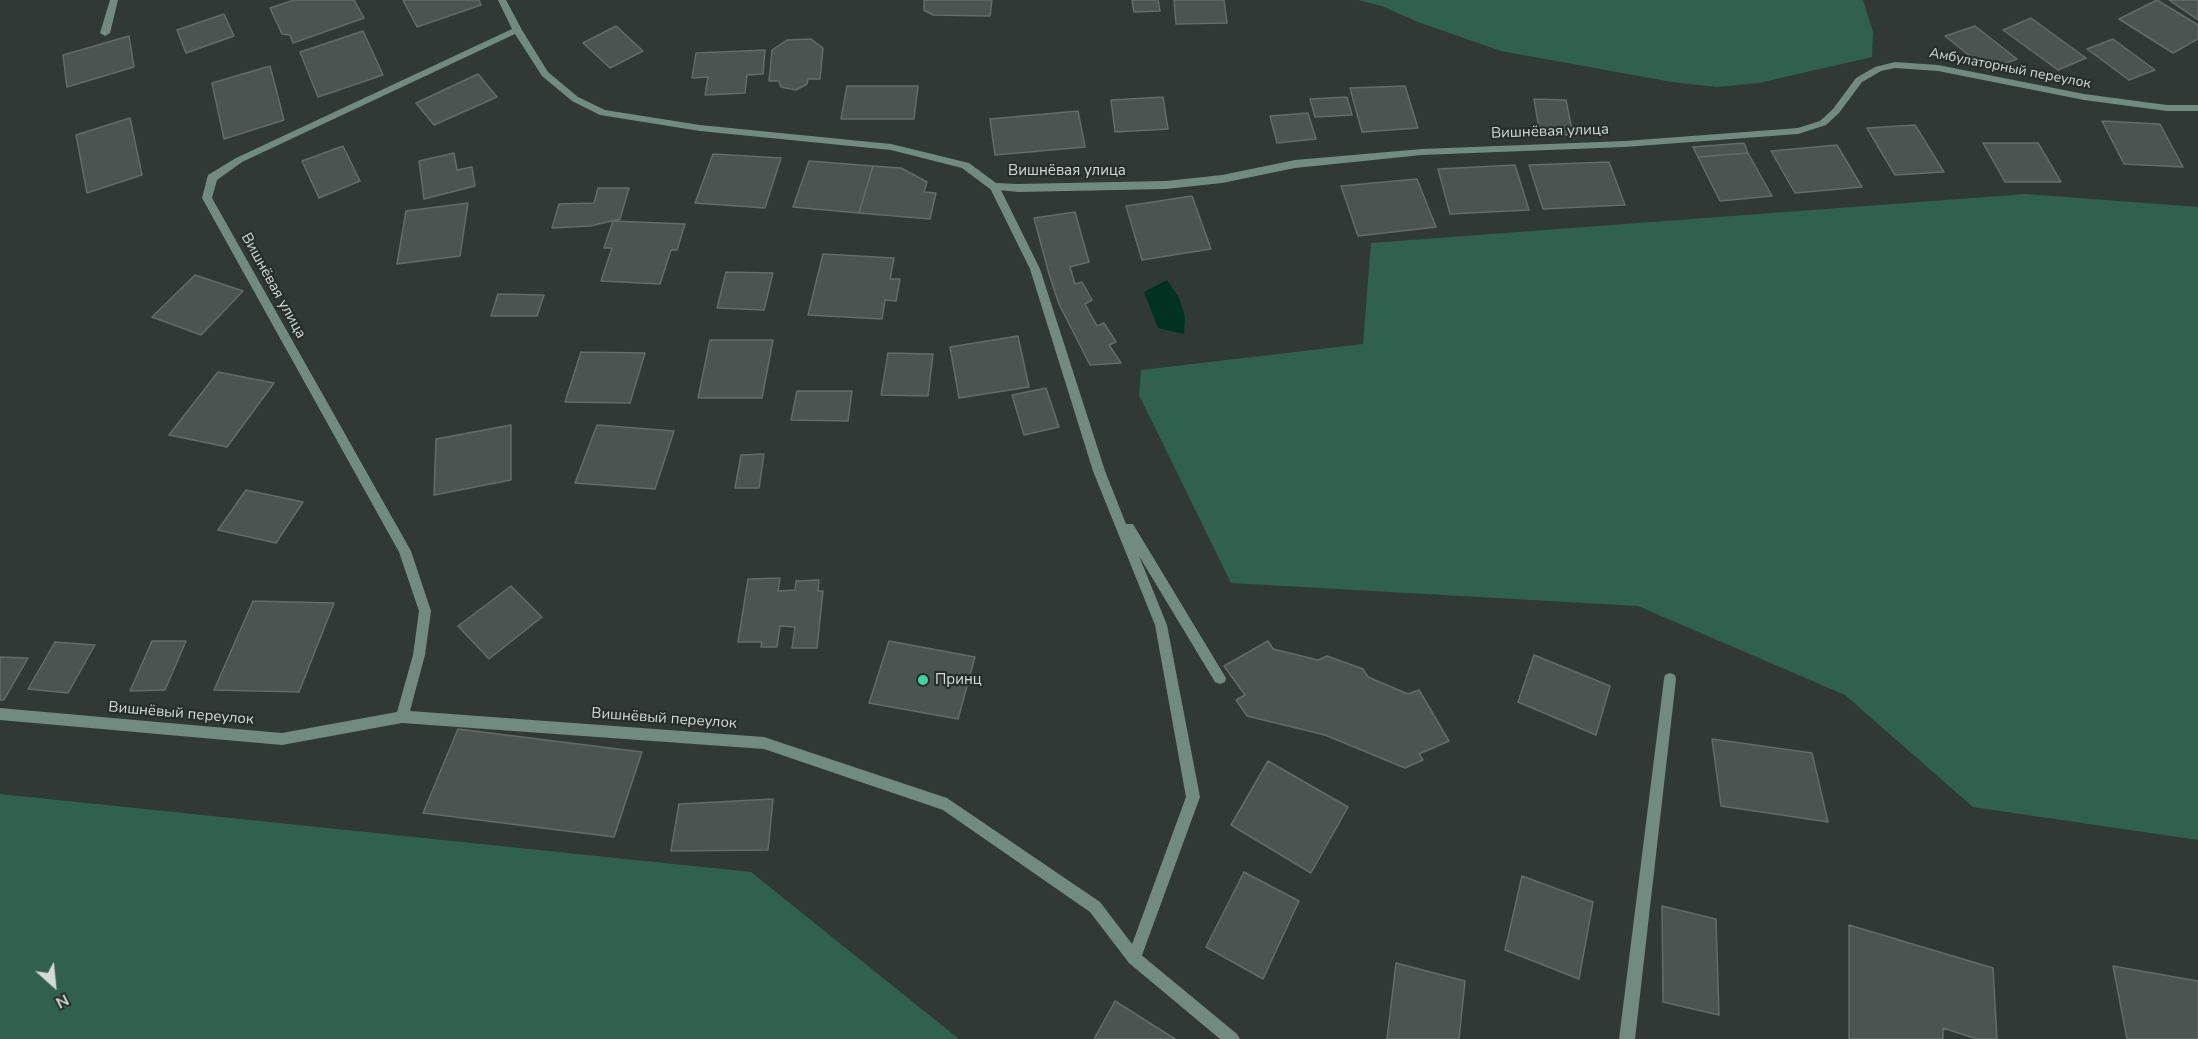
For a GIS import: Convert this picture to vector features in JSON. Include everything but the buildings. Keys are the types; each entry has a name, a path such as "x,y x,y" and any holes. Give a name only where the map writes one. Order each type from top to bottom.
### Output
{"street":[{"path":"105,33 114,0"},
{"name":"Вишнёвая улица","path":"502,0 516,30 545,74 558,87 603,113 700,128 891,147 965,165 994,186 1075,188 1166,185 1222,179 1295,164 1422,152 1626,144"},
{"name":"Вишнёвая улица","path":"402,717 419,655 425,611 405,551 207,198 212,178 239,160 516,30"},
{"name":"Амбулаторный переулок","path":"1626,144 1798,131 1823,123 1836,111 1859,80 1878,69 1895,65 1938,68 2084,97 2167,108 2198,108"},
{"path":"994,186 1035,269 1109,497 1161,625 1193,797 1134,958"},
{"path":"1109,497 1220,678"},
{"path":"1627,1039 1670,679"},
{"name":"Вишнёвый переулок","path":"0,714 282,739 402,717 764,743 947,806 1095,907 1134,958 1232,1039"}],"shaded area":[{"path":"1358,0 1863,0 1873,32 1872,57 1759,83 1717,87 1672,82 1501,51 1418,22 1382,6"},
{"path":"2026,194 2198,207 2198,840 1973,807 1845,695 1638,606 1231,583 1139,395 1141,370 1363,344 1371,243"},
{"path":"1167,280 1179,298 1185,317 1184,334 1158,328 1144,292"},
{"path":"0,794 751,872 959,1039 0,1039"}],"place":[{"name":"Принц","path":"923,680"}]}
